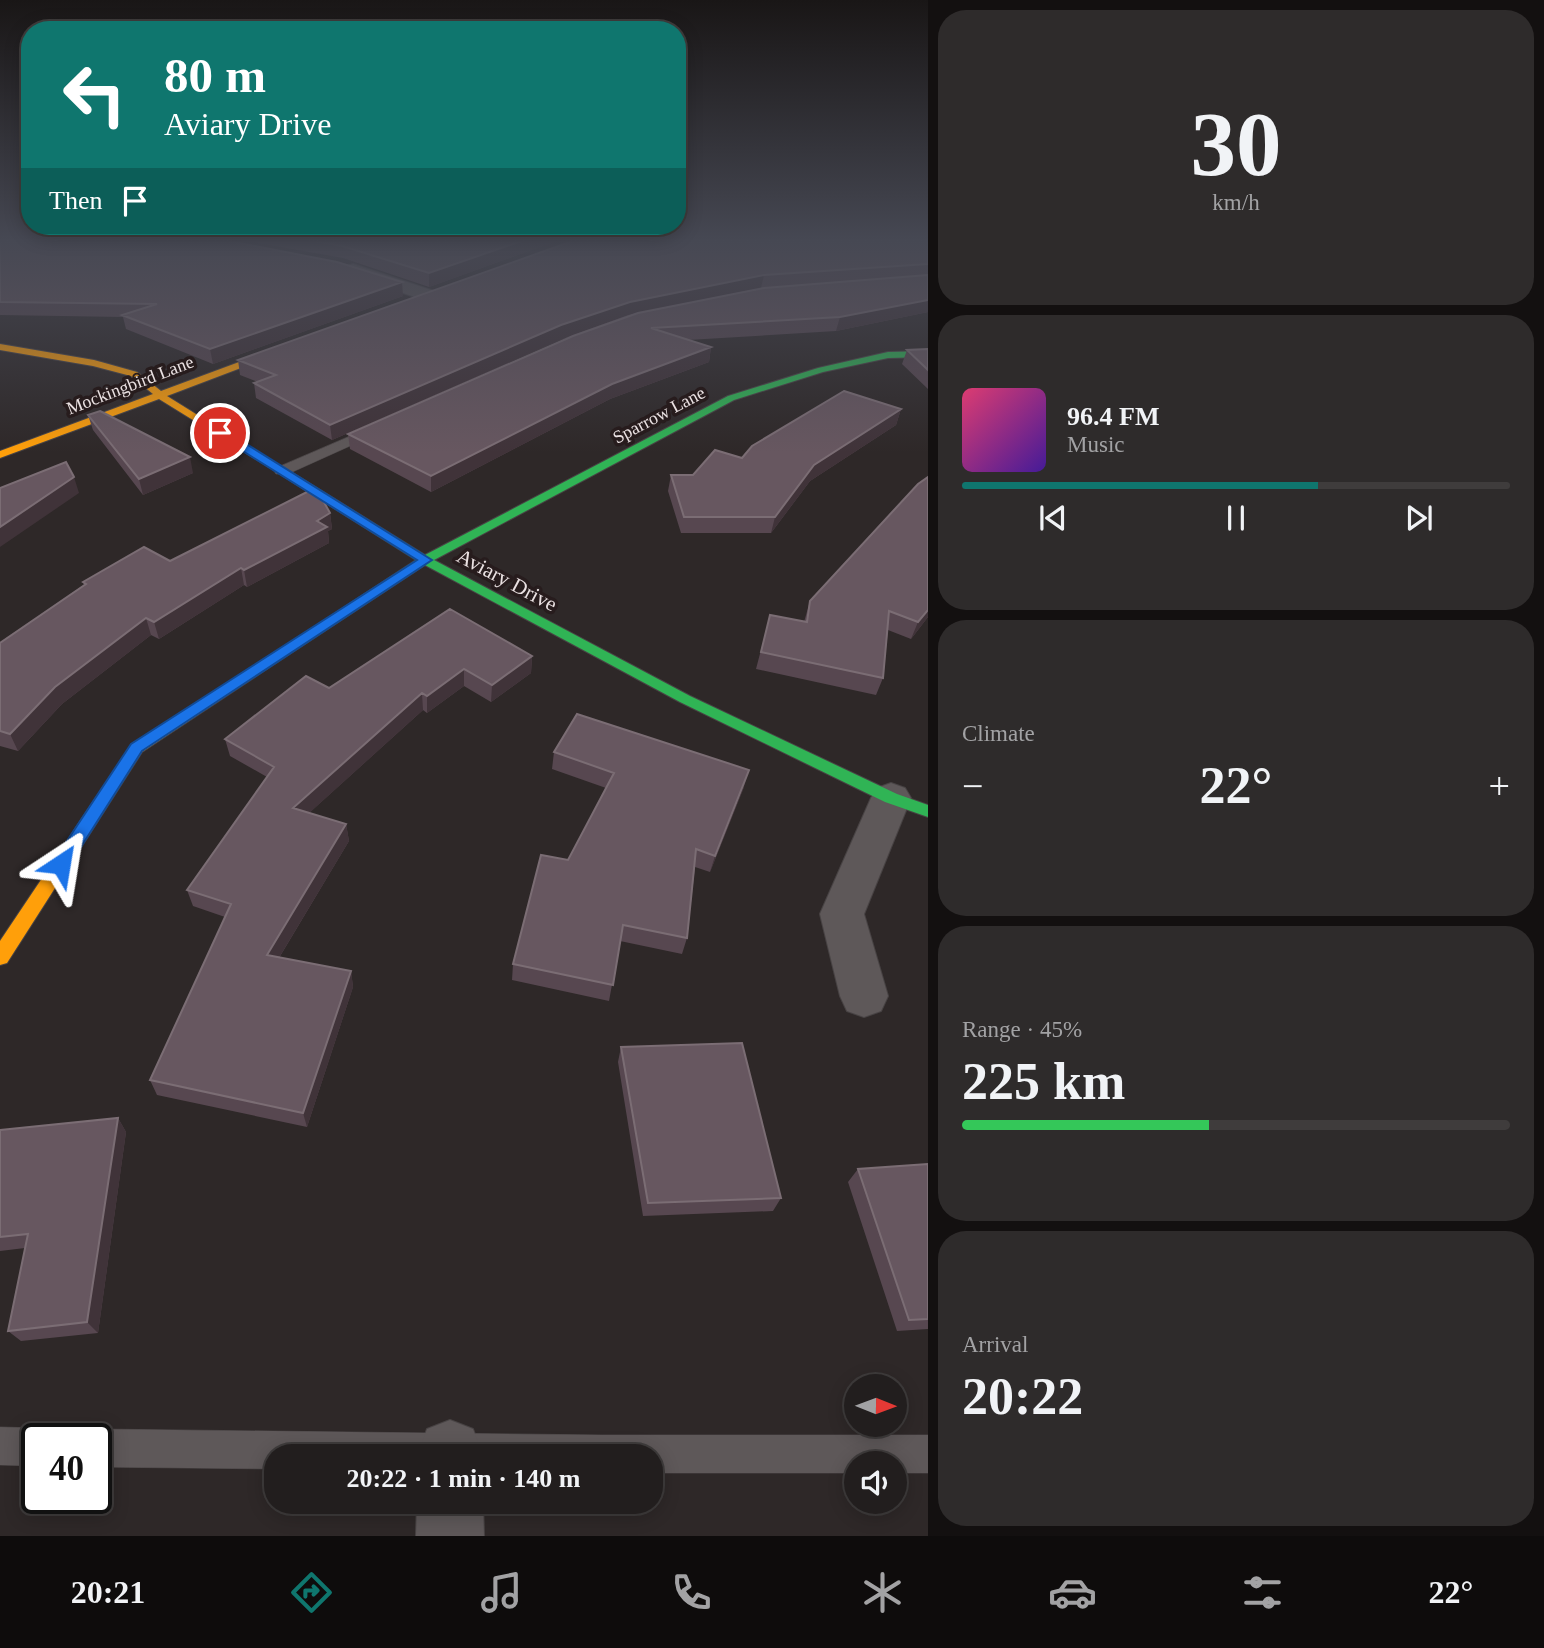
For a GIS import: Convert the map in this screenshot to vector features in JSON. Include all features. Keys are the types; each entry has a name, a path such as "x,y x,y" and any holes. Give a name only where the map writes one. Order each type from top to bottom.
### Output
{"street":[{"name":"Mockingbird Lane","path":"0,455 299,343"},
{"name":"Aviary Drive","path":"0,347 94,363 134,374 158,394 425,560 685,699 909,805"},
{"name":"Sparrow Lane","path":"0,957 136,748 425,560 732,398 821,370 874,358 928,354"},
{"path":"864,996 842,914 909,805"},
{"path":"450,1514 450,1536"}],"lane":[{"path":"282,471 383,426"},
{"path":"0,1446 21,1447"},
{"path":"112,1449 264,1458"},
{"path":"663,1463 928,1454"}],"building":[{"path":"139,310 323,310 210,349 122,315"},
{"path":"379,310 607,310 561,325 330,425 254,383 276,375 238,360"},
{"path":"655,310 878,310 840,317 651,328 711,347 612,384 431,476 348,434 573,336"},
{"path":"928,349 928,370 907,350"},
{"path":"844,391 901,409 814,465 775,517 684,517 671,475 693,475 715,450 742,458 752,446"},
{"path":"100,411 190,457 139,479 88,415"},
{"path":"66,462 74,477 0,527 0,488"},
{"path":"928,477 928,610 918,622 889,611 883,678 761,652 770,615 807,622 810,601 918,484"},
{"path":"311,490 320,495 330,513 317,521 327,527 244,570 241,568 154,622 146,618 55,687 10,734 0,731 0,643 86,584 83,582 144,547 170,561"},
{"path":"450,609 532,656 492,685 464,669 427,696 422,693 293,808 346,824 267,955 351,971 303,1113 150,1080 231,904 187,890 274,767 225,739 306,676 329,688"},
{"path":"577,714 749,770 715,856 696,849 687,938 623,925 613,985 513,964 541,855 568,860 614,773 554,752"},
{"path":"742,1043 781,1198 648,1203 621,1047"},
{"path":"118,1118 87,1322 8,1331 28,1234 0,1237 0,1130"},
{"path":"928,1164 928,1319 909,1320 858,1169"}],"traffic: fast":[{"path":"262,666 425,560 731,398 821,370 888,355 928,354"},
{"path":"276,467 425,560 685,699 891,798 928,811"}],"traffic: slow":[{"path":"0,347 94,363 134,374 158,394 276,467"},
{"path":"0,455 288,347"},
{"path":"0,957 137,748 262,666"}],"route":[{"path":"61,864 136,748 425,560 220,433"}]}
